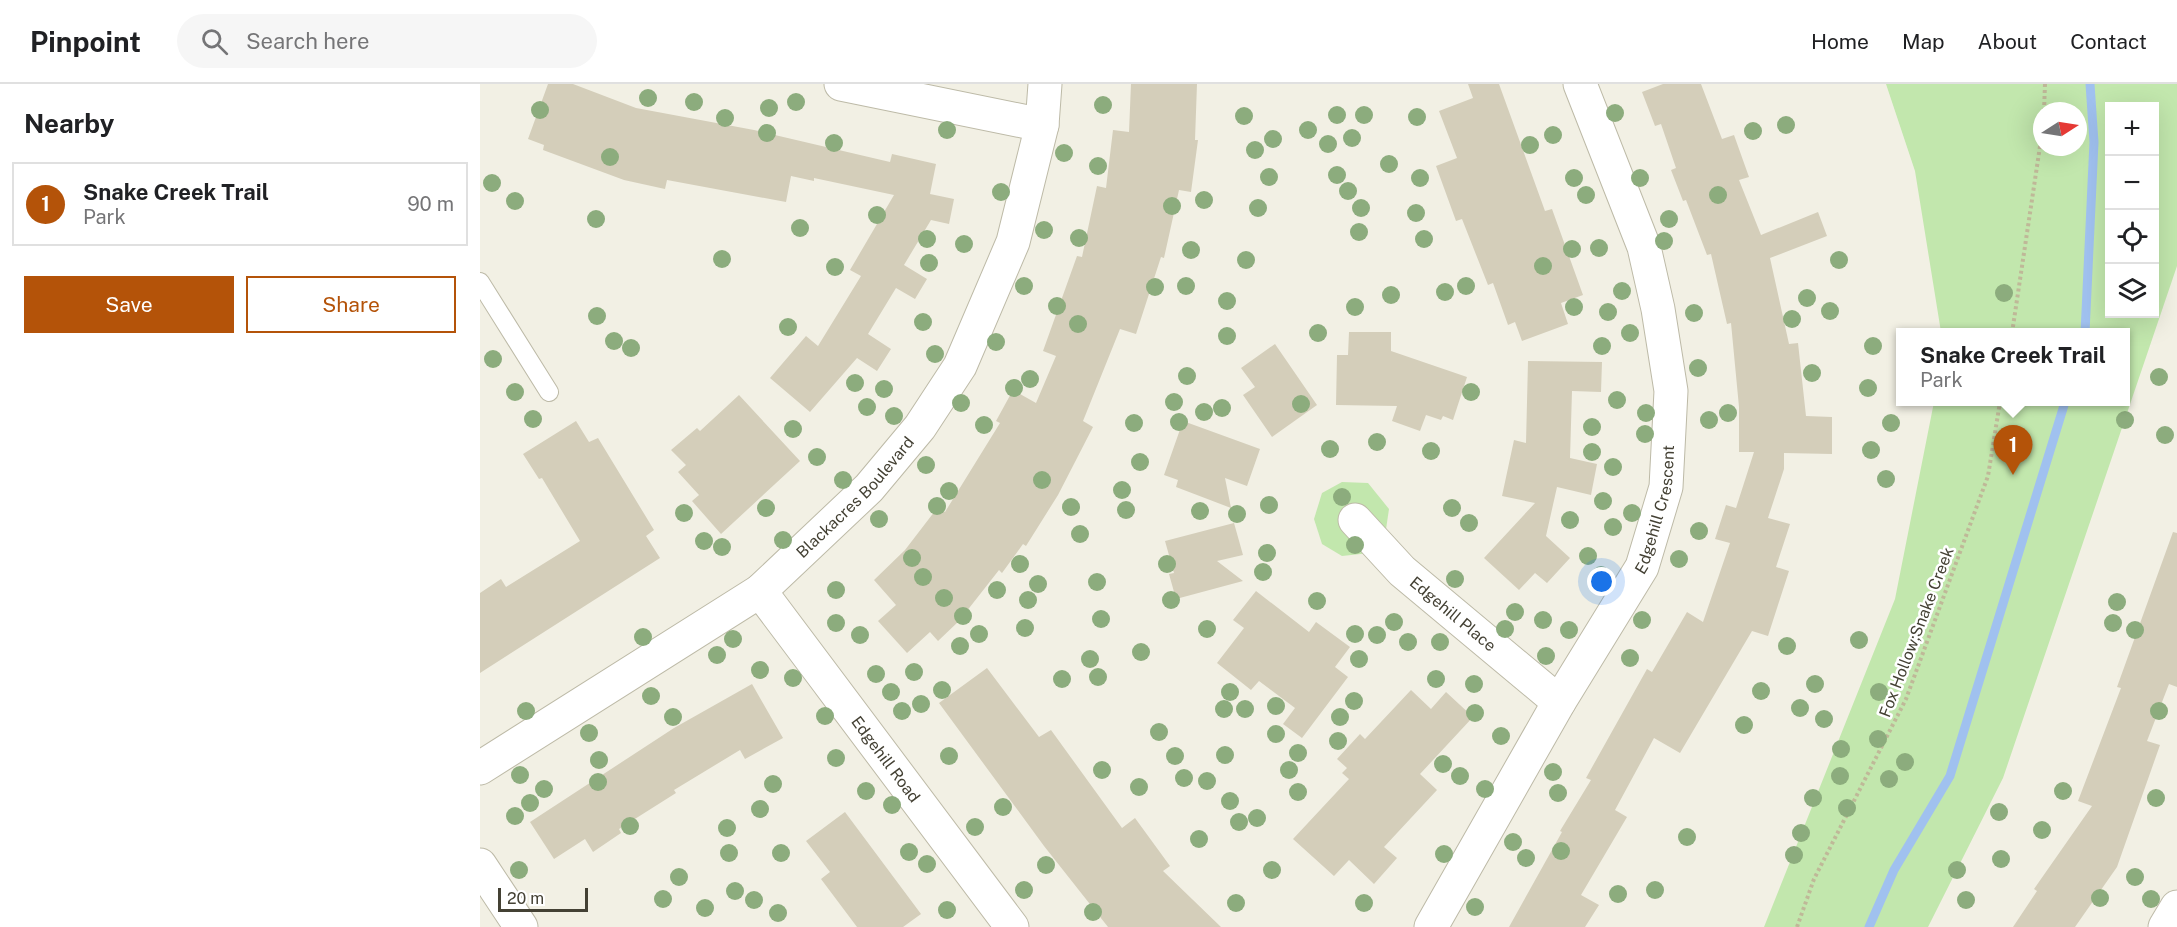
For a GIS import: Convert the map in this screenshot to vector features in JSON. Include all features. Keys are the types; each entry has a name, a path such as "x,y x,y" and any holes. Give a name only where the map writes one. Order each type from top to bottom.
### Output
{"street":[{"path":"841,84 1042,125"},
{"name":"Blackacres Boulevard","path":"480,768 760,591 869,488 920,427 960,366 1013,242 1042,125 1045,84"},
{"name":"Edgehill Crescent","path":"1431,927 1559,702 1642,567 1666,487 1671,391 1658,309 1644,247 1580,84"},
{"name":"Edgehill Place","path":"1355,520 1402,571 1559,702"},
{"name":"Edgehill Road","path":"760,591 1012,927"},
{"path":"480,865 521,927"},
{"path":"2165,927 2177,907"}],"lane":[{"path":"480,282 549,392"}],"path":[{"path":"2044,102 2045,84"},
{"path":"2013,328 2039,156"},
{"name":"Fox Hollow;Snake Creek","path":"1797,927 1814,879 1906,699 1988,476 1999,406"}],"green space":[{"path":"1886,84 2177,84 2177,266 2130,404 2130,328 1940,328 1915,171"},
{"path":"1933,406 2129,406 2003,778 1928,927 1764,927 1895,599"},
{"path":"1342,482 1368,483 1389,509 1385,536 1370,553 1342,556 1322,544 1314,519 1322,493"}],"building":[{"path":"548,84 573,84 636,108 754,130 890,162 892,154 936,164 930,194 954,199 949,224 931,220 904,265 927,279 915,299 896,288 868,334 891,349 877,371 857,358 810,412 770,378 806,336 818,346 861,276 850,270 894,195 814,178 814,181 791,176 786,202 667,180 665,189 624,180 543,150 544,145 528,139"},
{"path":"1131,84 1197,84 1195,140 1198,140 1191,192 1179,190 1164,258 1161,257 1136,334 1120,329 1083,421 1093,427 1058,495 1026,546 1023,544 1002,573 999,570 959,621 938,641 930,632 907,653 878,621 896,605 874,580 905,550 938,507 945,512 1000,423 996,421 1013,390 1036,403 1056,356 1043,351 1077,256 1082,257 1097,186 1106,188 1113,130 1129,132"},
{"path":"1468,84 1499,84 1545,211 1552,209 1583,295 1561,303 1568,324 1522,341 1515,322 1508,325 1493,283 1488,285 1462,219 1456,221 1436,166 1457,158 1439,111 1473,98"},
{"path":"1663,84 1701,84 1722,139 1734,135 1749,177 1739,180 1761,235 1818,212 1827,236 1770,258 1789,344 1798,343 1806,416 1832,417 1832,454 1784,453 1784,469 1768,518 1790,524 1776,567 1789,571 1768,636 1752,631 1680,753 1654,738 1615,810 1627,817 1581,895 1599,905 1585,927 1509,927 1562,832 1560,831 1591,780 1586,778 1647,669 1652,672 1687,612 1703,622 1730,543 1715,539 1726,505 1736,508 1754,452 1739,452 1739,407 1731,323 1727,324 1711,254 1707,255 1686,200 1683,201 1671,170 1676,168 1661,124 1655,126 1642,92"},
{"path":"1349,332 1391,332 1391,351 1467,377 1453,420 1443,416 1441,420 1426,415 1420,431 1392,421 1397,406 1336,405 1337,355 1348,355"},
{"path":"1275,344 1317,405 1272,437 1243,395 1255,387 1241,368"},
{"path":"1528,361 1602,362 1601,392 1572,391 1570,458 1597,464 1591,495 1557,487 1546,536 1570,558 1547,583 1535,573 1519,590 1484,558 1535,503 1502,496 1514,440 1526,443"},
{"path":"739,395 800,461 721,534 692,501 699,495 678,472 686,465 671,450 697,428 700,431"},
{"path":"576,421 589,442 598,438 654,530 646,536 660,558 480,673 480,593 501,579 506,587 580,541 542,478 539,479 523,454"},
{"path":"1183,421 1260,449 1247,486 1225,478 1231,508 1176,487 1178,480 1164,475"},
{"path":"1234,523 1243,555 1217,561 1243,581 1176,599 1169,574 1174,573 1165,541"},
{"path":"2173,532 2177,533 2177,687 2169,684 2147,741 2160,745 2117,867 2075,927 2013,927 2037,891 2034,889 2092,806 2078,801 2121,688 2117,687"},
{"path":"1256,591 1309,632 1316,622 1350,647 1335,667 1348,677 1302,738 1283,724 1295,708 1259,681 1251,690 1217,663 1244,628 1233,620"},
{"path":"987,668 1039,737 1051,730 1122,828 1135,818 1170,866 1163,871 1221,927 1108,927 1044,846 939,703"},
{"path":"752,684 783,738 745,759 740,750 674,790 676,793 619,829 621,833 593,852 585,839 554,859 530,822 674,728"},
{"path":"1411,690 1431,709 1446,692 1473,717 1420,774 1437,790 1384,847 1397,858 1374,884 1349,860 1334,876 1293,839 1349,779 1342,773 1347,768 1337,759 1360,734 1365,739"},
{"path":"845,812 921,914 903,927 857,927 821,879 830,872 806,841"}],"waterway":[{"path":"2085,328 2094,142 2090,84"},
{"path":"1869,927 1894,870 1950,776 2064,406"}],"place":[{"name":"Snake Creek Trail","path":"2013,475"}]}
